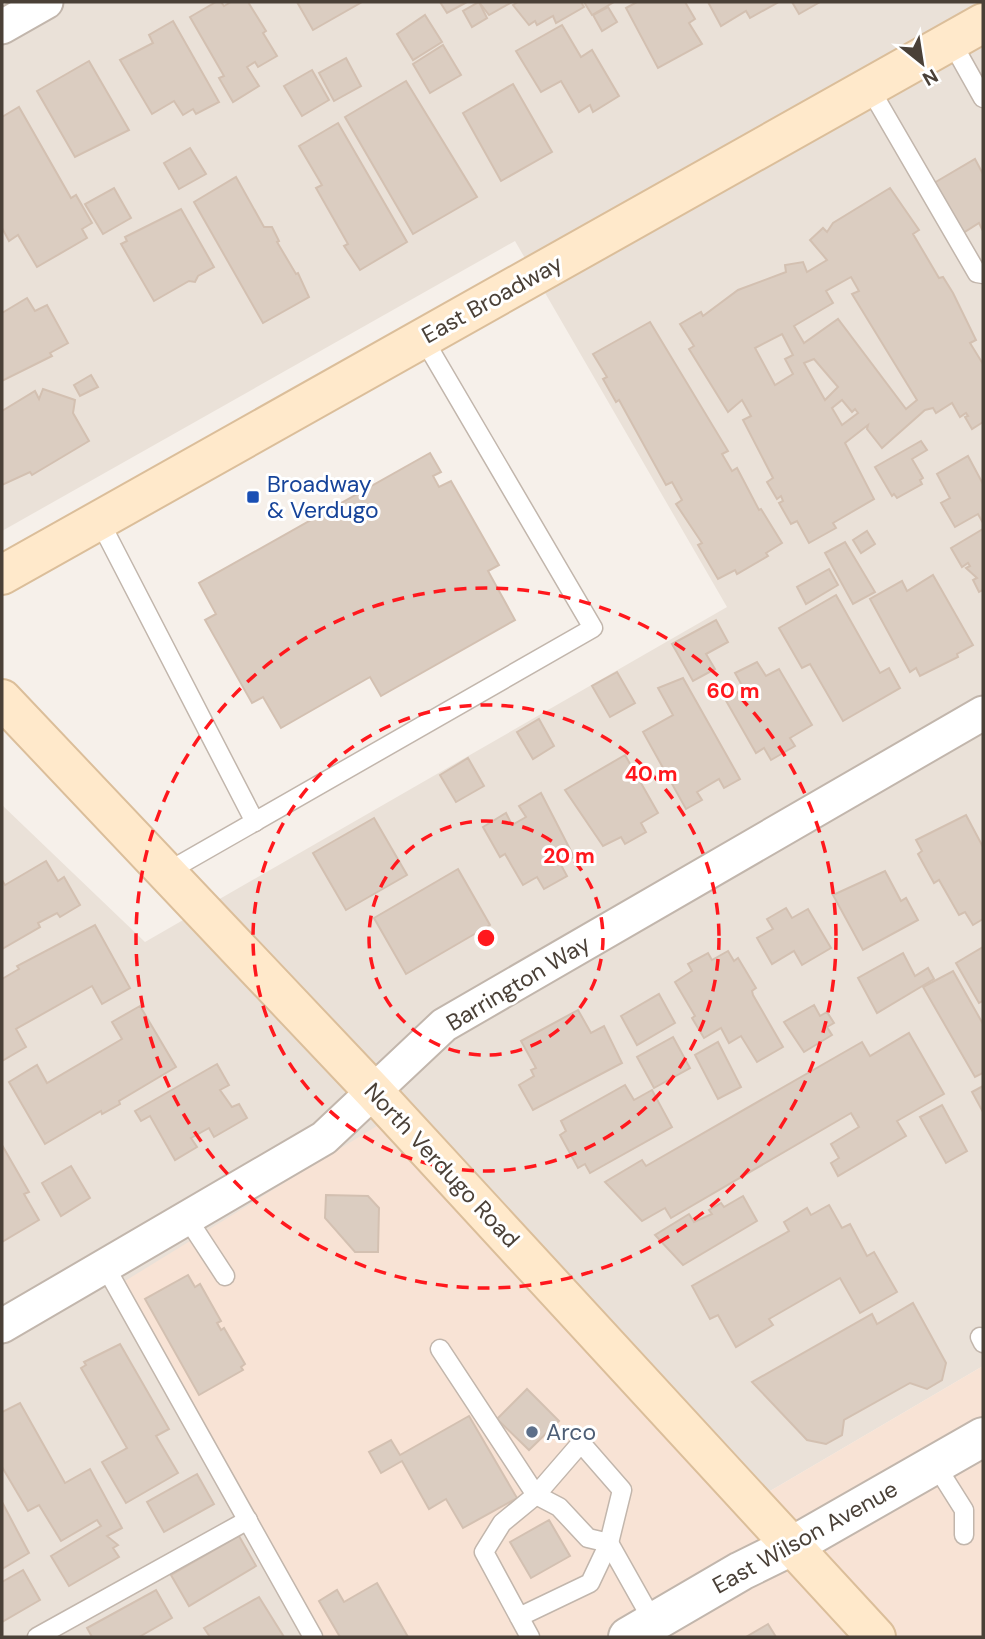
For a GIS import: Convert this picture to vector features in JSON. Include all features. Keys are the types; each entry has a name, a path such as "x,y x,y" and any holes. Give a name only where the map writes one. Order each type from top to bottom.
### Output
{"main road":[{"name":"East Broadway","path":"2,575 967,32"},
{"name":"North Verdugo Road","path":"2,699 374,1092 876,1637"}],"street":[{"path":"2,27 46,2"},
{"name":"Barrington Way","path":"2,1326 324,1138 444,1026 983,713"},
{"name":"East Wilson Avenue","path":"641,1630 741,1571 794,1545 983,1437"}],"lane":[{"path":"967,32 983,97"},
{"path":"869,87 977,272 983,274"},
{"path":"167,873 593,628 423,338"},
{"path":"99,520 256,822"},
{"path":"187,1218 225,1276"},
{"path":"105,1266 313,1637"},
{"path":"440,1349 536,1495 559,1507 588,1538 608,1543"},
{"path":"519,1617 590,1583 608,1543 622,1490 581,1443 536,1495 502,1523 484,1552 519,1617 530,1637"},
{"path":"935,1464 964,1510 964,1535"},
{"path":"37,1637 248,1520"},
{"path":"608,1543 641,1630"}],"shaded area":[{"path":"2,2 983,2 983,1366 765,1494 303,1637 2,1637 2,805 145,942 727,607 515,241 2,531"},
{"path":"411,1105 765,1494 983,1366 983,1637 303,1637 112,1289"}],"building":[{"path":"216,2 221,2 224,6 231,2 248,2 266,31 263,33 277,56 258,67 255,62 247,67 259,86 233,102 219,78 224,76 190,17"},
{"path":"297,2 362,2 313,30"},
{"path":"440,2 467,2 447,13"},
{"path":"479,2 512,2 489,15"},
{"path":"479,2 487,18 472,27 463,11"},
{"path":"518,2 581,2 584,7 556,23 553,16 537,25 535,21 529,25 513,5"},
{"path":"584,2 614,2 592,15"},
{"path":"637,2 685,2 695,19 689,23 702,44 658,68 626,8"},
{"path":"708,2 777,3 750,18 746,11 721,26"},
{"path":"792,2 820,2 799,14"},
{"path":"608,7 617,22 602,31 593,15"},
{"path":"425,15 442,42 413,60 397,34"},
{"path":"173,21 219,102 196,114 193,109 183,115 174,101 152,114 120,60 153,43 149,35"},
{"path":"562,25 581,57 592,50 619,96 593,112 590,105 579,112 561,81 541,92 516,51"},
{"path":"443,45 461,75 430,93 413,64"},
{"path":"346,58 361,86 334,101 319,73"},
{"path":"89,61 129,130 75,157 37,91"},
{"path":"312,70 329,100 302,116 284,86"},
{"path":"406,81 477,197 413,234 345,117"},
{"path":"513,84 552,152 501,181 463,113"},
{"path":"19,107 71,198 76,195 92,223 82,229 87,238 37,267 18,235 9,241 2,228 2,117"},
{"path":"338,123 407,242 360,270 344,246 348,244 316,188 322,185 299,146"},
{"path":"190,148 206,174 179,189 164,163"},
{"path":"975,159 983,174 983,231 979,223 963,233 934,183"},
{"path":"236,177 264,227 272,227 279,241 277,242 296,274 298,273 309,297 263,323 194,202"},
{"path":"114,188 131,218 103,234 85,204"},
{"path":"890,188 919,230 913,234 939,278 943,277 953,293 976,340 970,343 983,364 983,422 972,429 965,417 968,416 966,413 960,417 952,403 936,413 933,408 925,410 882,448 867,429 868,425 845,443 874,499 833,523 836,528 809,543 797,521 791,524 779,503 783,501 781,496 777,499 767,482 773,478 743,420 751,416 742,400 728,412 689,349 694,346 680,324 701,312 703,316 738,290 786,272 785,265 803,262 807,272 827,260 810,240 823,228 827,232 833,223","holes":["851,277 859,291 852,294 917,400 906,409 838,319 804,343 794,326 833,303 826,291","782,334 793,355 785,359 793,374 775,385 755,348","814,359 838,387 825,400 804,363","842,400 852,412 855,409 858,413 842,425 832,408"]},
{"path":"181,209 214,267 198,276 195,282 189,281 154,301 121,244 127,241 125,237"},
{"path":"27,298 35,311 47,305 68,343 50,353 52,356 2,381 2,313"},
{"path":"650,322 728,451 722,454 732,471 737,468 759,510 761,509 782,543 766,553 768,556 737,574 735,570 718,579 698,545 702,543 676,504 682,500 672,482 666,485 619,400 616,402 603,379 607,377 593,354"},
{"path":"91,375 98,387 80,396 74,385"},
{"path":"43,389 75,400 73,413 89,441 32,475 30,472 2,485 2,411 35,391 39,399"},
{"path":"921,441 927,450 912,459 923,478 920,480 922,484 897,498 894,494 892,496 875,467"},
{"path":"430,453 441,472 433,476 439,487 451,481 499,565 488,571 515,620 381,696 370,677 281,728 263,697 252,703 205,620 216,614 199,583"},
{"path":"968,456 983,484 983,523 978,514 955,527 941,503 950,498 937,474"},
{"path":"983,529 983,590 979,592 973,580 977,578 966,568 970,566 968,563 962,567 951,548"},
{"path":"867,531 875,544 861,553 853,540"},
{"path":"845,542 875,592 853,604 825,553"},
{"path":"829,569 838,585 806,604 797,587"},
{"path":"933,575 973,645 957,654 958,657 920,676 916,668 910,672 870,599 902,581 907,591"},
{"path":"836,595 880,673 889,668 900,688 843,721 810,664 802,668 779,628"},
{"path":"716,620 728,642 706,654 715,669 693,681 672,644"},
{"path":"757,662 766,676 779,669 812,725 790,738 795,746 771,760 764,748 756,753 725,699 744,689 735,673"},
{"path":"617,672 635,703 610,717 592,686"},
{"path":"683,678 740,779 724,788 719,779 697,792 702,800 686,809 643,732 673,715 658,688"},
{"path":"539,719 554,746 533,759 517,732"},
{"path":"625,755 658,813 641,823 646,832 625,844 621,837 603,846 565,790"},
{"path":"468,758 484,786 456,802 440,775"},
{"path":"541,793 574,857 561,865 567,876 544,889 537,877 523,885 505,854 500,857 483,827 506,813 512,825 526,817 519,806"},
{"path":"966,815 983,847 983,919 973,925 965,912 959,915 939,880 934,883 918,854 922,851 916,840"},
{"path":"374,818 407,875 346,910 313,853"},
{"path":"46,861 58,881 64,877 80,905 60,917 57,913 38,923 40,927 2,949 2,880 5,885"},
{"path":"458,869 490,925 406,974 374,918"},
{"path":"885,871 901,901 906,898 918,920 863,950 833,895"},
{"path":"786,908 792,918 808,909 831,948 802,965 794,951 772,964 757,938 773,929 767,919"},
{"path":"95,925 130,988 102,1004 92,986 16,1029 26,1047 2,1061 2,979 19,969 17,966"},
{"path":"983,947 983,1001 979,1003 956,963"},
{"path":"728,951 734,961 738,958 756,988 752,991 753,995 783,1047 757,1062 741,1036 729,1043 721,1028 704,1038 692,1018 695,1016 675,982 692,971 688,964 708,953 712,960"},
{"path":"903,953 915,976 928,968 934,979 877,1013 858,978"},
{"path":"953,971 983,1024 983,1073 975,1077 923,987"},
{"path":"659,994 675,1023 637,1045 621,1016"},
{"path":"814,1005 820,1016 827,1012 834,1023 827,1027 832,1035 804,1052 784,1022"},
{"path":"140,1006 176,1067 119,1101 120,1104 102,1114 101,1111 45,1144 9,1082 37,1065 47,1083 122,1039 112,1022"},
{"path":"578,1010 591,1033 604,1026 622,1063 533,1110 519,1085 534,1076 531,1070 536,1068 521,1041"},
{"path":"909,1033 944,1094 897,1121 906,1136 838,1176 831,1163 839,1158 831,1144 859,1127 851,1113 671,1218 665,1208 642,1221 605,1182 642,1160 646,1166 862,1042 870,1056"},
{"path":"673,1037 690,1068 654,1088 637,1057"},
{"path":"718,1042 741,1087 718,1099 695,1055"},
{"path":"217,1064 229,1085 220,1090 232,1107 239,1104 247,1118 214,1137 209,1128 191,1138 197,1147 175,1160 150,1116 141,1121 135,1111"},
{"path":"625,1085 634,1100 652,1090 672,1127 590,1173 585,1164 578,1168 560,1135 566,1131 561,1121"},
{"path":"983,1086 983,1112 972,1092"},
{"path":"942,1105 967,1151 946,1163 920,1117"},
{"path":"2,1145 29,1192 24,1194 39,1220 2,1242"},
{"path":"71,1166 90,1198 61,1216 42,1183"},
{"path":"326,1195 368,1196 379,1208 378,1252 355,1252 325,1218"},
{"path":"743,1196 757,1221 683,1265 655,1235 689,1214 694,1222 712,1214 709,1210 721,1203 724,1207"},
{"path":"829,1205 842,1228 850,1224 867,1256 874,1252 897,1292 860,1313 840,1278 769,1319 773,1325 736,1347 718,1315 710,1319 692,1286 789,1231 784,1222 807,1208 811,1215"},
{"path":"188,1275 195,1287 200,1284 221,1321 217,1323 221,1330 224,1328 245,1364 241,1367 243,1370 199,1395 145,1299"},
{"path":"913,1303 946,1363 942,1380 927,1389 910,1383 844,1420 842,1435 826,1444 807,1440 752,1382 872,1314 877,1324"},
{"path":"120,1344 169,1429 156,1436 178,1473 126,1503 102,1462 127,1448 81,1368 86,1365 84,1362"},
{"path":"527,1389 559,1421 529,1450 497,1419"},
{"path":"20,1403 65,1483 90,1469 122,1528 107,1536 118,1545 113,1548 119,1557 69,1586 51,1556 101,1526 97,1520 61,1541 39,1505 28,1511 2,1467 2,1412"},
{"path":"469,1416 517,1498 463,1528 446,1499 429,1509 402,1461 381,1473 369,1452 391,1440 400,1455"},
{"path":"197,1474 214,1504 164,1532 147,1502"},
{"path":"2,1502 29,1553 2,1569"},
{"path":"549,1520 570,1556 531,1578 510,1542"},
{"path":"239,1536 256,1566 189,1606 171,1575"},
{"path":"23,1570 40,1600 2,1622 2,1582"},
{"path":"377,1583 408,1637 340,1637 319,1601 337,1590 344,1602"},
{"path":"156,1590 172,1618 139,1637 92,1637 87,1628"},
{"path":"259,1597 284,1637 210,1637 204,1628"},
{"path":"768,1624 776,1637 746,1637"}],"place":[{"name":"Broadway & Verdugo","path":"253,497"},
{"name":"Arco","path":"532,1432"}]}
